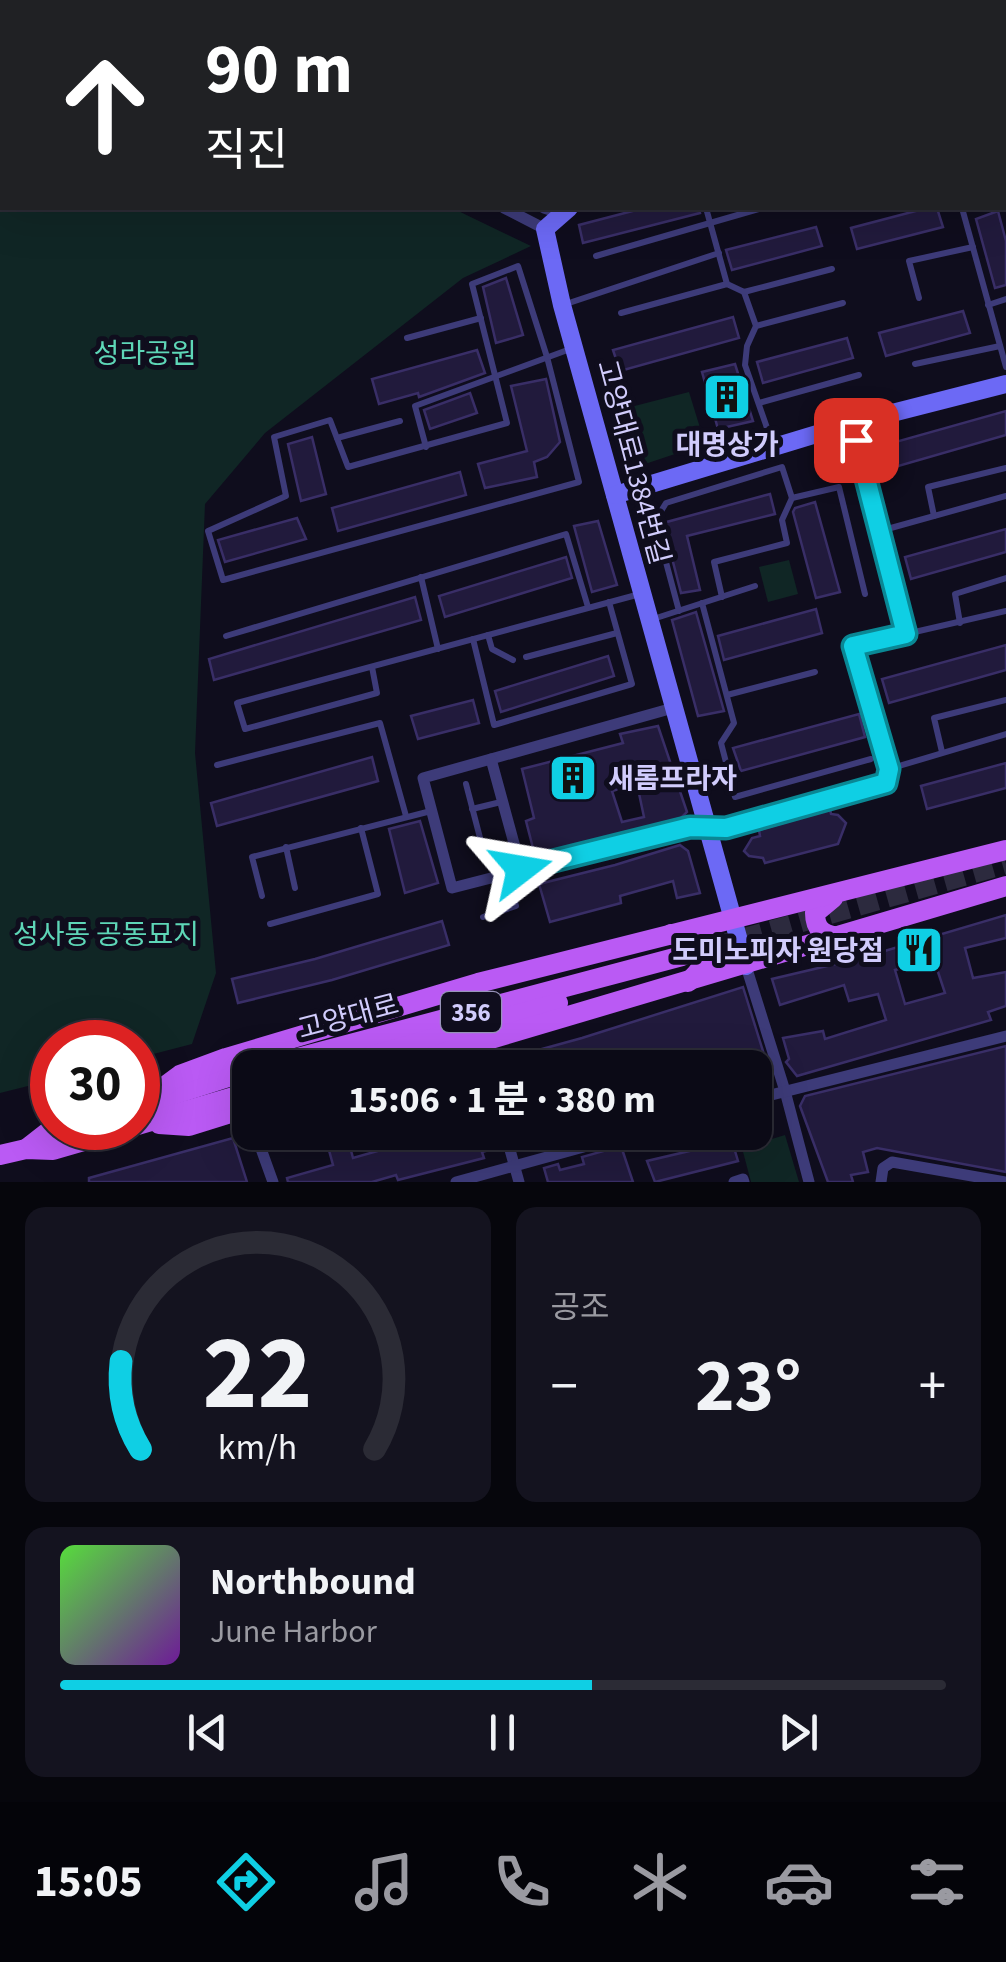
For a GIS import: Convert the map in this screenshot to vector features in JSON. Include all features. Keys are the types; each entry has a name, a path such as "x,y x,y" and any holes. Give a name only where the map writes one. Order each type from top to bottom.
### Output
{"main road":[{"path":"160,1095 180,1075 226,1058 478,983 1006,850"},
{"path":"458,1050 684,968 746,966 1006,886"},
{"path":"843,937 827,936 818,929 814,913 844,892"},
{"path":"670,934 699,944 702,951 704,962 699,973 684,968"},
{"name":"고양대로","path":"336,1050 684,968"},
{"name":"고양대로","path":"393,1050 684,968"},
{"path":"160,1108 232,1078"},
{"path":"160,1122 189,1126 232,1112"},
{"path":"26,1148 30,1145"},
{"path":"0,1154 30,1148"}],"street":[{"path":"508,210 545,229 558,210"},
{"name":"고양대로1384번길","path":"545,229 562,305 746,966"},
{"path":"615,494 852,424 1006,384"},
{"path":"674,708 422,778 452,888 690,827 710,826"},
{"path":"491,759 514,871"},
{"path":"746,966 808,1182"},
{"path":"772,1095 1006,1036"},
{"path":"480,1044 482,1050"},
{"path":"261,1150 273,1182"},
{"path":"510,1150 519,1182"},
{"path":"456,1182 575,1150"},
{"path":"880,1182 883,1168 892,1162 1006,1182"},
{"path":"734,1182 744,1182"}],"lane":[{"path":"707,210 727,284"},
{"path":"596,256 755,210"},
{"path":"963,210 1006,367"},
{"path":"919,298 909,261 972,247"},
{"path":"562,305 719,253"},
{"path":"518,266 547,358 579,482 223,580 208,531 286,496 274,437 330,420 348,468 507,423 472,284 518,266"},
{"path":"621,313 727,284 744,292 832,269"},
{"path":"744,292 756,326 745,365 774,446"},
{"path":"988,305 1006,299"},
{"path":"756,326 843,303"},
{"path":"407,338 481,318"},
{"path":"915,364 1000,346"},
{"path":"426,447 415,406 574,348"},
{"path":"759,403 859,376"},
{"path":"337,438 400,421"},
{"path":"852,424 906,634"},
{"path":"679,610 655,520 666,502 782,467 792,498 782,520 787,542 714,562 722,597"},
{"path":"934,516 928,487 1006,468"},
{"path":"792,498 840,487 864,594"},
{"path":"880,531 1006,496"},
{"path":"226,636 566,534 588,607"},
{"path":"421,577 438,649"},
{"path":"960,623 956,594 1006,578"},
{"path":"648,620 755,586"},
{"path":"372,667 377,693 245,728 237,703 641,594"},
{"path":"473,639 494,725 632,684 608,602"},
{"path":"702,603 734,724 721,743 735,798 871,759"},
{"path":"710,826 726,828 886,783 889,769 853,646 1006,610"},
{"path":"526,657 618,632"},
{"path":"488,635 492,649 513,660"},
{"path":"727,695 816,672"},
{"path":"942,752 934,718 1006,700"},
{"path":"218,765 380,723 406,816"},
{"path":"889,769 1006,734"},
{"path":"466,784 484,857"},
{"path":"472,809 502,802"},
{"path":"262,896 252,856 431,811"},
{"path":"270,924 378,894 362,828"},
{"path":"286,848 295,888"},
{"path":"483,917 516,906 514,871"}],"green space":[{"path":"0,210 456,210 531,246 463,278 265,433 205,504 195,753 216,973 192,1044 160,1052 160,1020 30,1020 30,1086 0,1093"},
{"path":"689,392 705,444 630,469 615,411"},
{"path":"789,560 798,594 768,602 759,567"},
{"path":"785,1135 799,1182 751,1182 743,1150 772,1150 772,1139"}],"building":[{"path":"636,210 700,213 583,243 579,225"},
{"path":"919,210 938,210 943,227 857,249 851,228"},
{"path":"998,211 1006,241 1006,285 995,288 976,219"},
{"path":"816,227 822,246 732,270 726,250"},
{"path":"506,278 523,335 496,343 483,287"},
{"path":"963,311 970,333 886,356 879,333"},
{"path":"733,317 739,338 620,371 613,350"},
{"path":"847,338 853,358 763,383 757,362"},
{"path":"477,350 485,373 419,397 418,393 379,404 372,379"},
{"name":"대명상가","path":"735,364 753,421 718,429 702,372"},
{"path":"546,379 560,442 547,457 534,462 537,477 485,488 478,464 527,451 511,386"},
{"path":"470,393 477,413 430,429 424,410"},
{"path":"1006,411 1006,435 881,471 874,448"},
{"path":"312,437 326,494 301,501 288,444"},
{"path":"460,472 466,495 338,531 332,508"},
{"path":"770,494 775,514 687,536 700,590 681,593 663,523"},
{"path":"815,502 840,592 816,598 793,512"},
{"path":"297,518 306,539 225,562 218,540"},
{"path":"598,521 617,585 592,592 574,526"},
{"path":"1006,529 1006,552 911,579 905,557"},
{"path":"566,557 572,578 445,617 439,596"},
{"path":"415,597 421,620 214,680 209,659"},
{"path":"816,609 822,633 724,660 718,636"},
{"path":"696,612 724,711 698,716 672,620"},
{"path":"1006,645 1006,670 889,703 882,679"},
{"path":"608,656 614,676 501,712 495,691"},
{"path":"473,700 479,723 418,739 411,716"},
{"path":"859,714 865,737 741,771 733,748"},
{"path":"658,726 687,812 681,818 538,856 526,821 534,818 522,769 623,743 620,734","holes":["637,784 644,817 622,822 612,791"]},
{"path":"372,757 378,781 217,826 211,803"},
{"path":"1006,763 1006,788 927,809 921,786"},
{"path":"830,809 831,814 846,823 838,844 765,863 763,858 744,851 752,838 760,836 759,830"},
{"path":"420,821 438,883 405,893 389,829"},
{"path":"680,845 688,851 700,893 677,898 673,881 620,896 621,903 550,922 539,884"},
{"path":"1006,915 1006,938 965,948 973,978 1006,972 1006,1006 988,1012 991,1020 797,1076 786,1062 789,1059 783,1038 823,1031 825,1039 886,1020 878,994 849,1001 844,985 780,1005 772,979 861,958","holes":["934,960 945,993 905,1004 895,970"]},
{"path":"442,921 449,945 238,1003 232,979"},
{"path":"743,987 763,1050 538,1050"},
{"path":"1006,1046 1006,1172 877,1148 863,1152 868,1172 851,1175 853,1182 828,1182 800,1106 805,1096"},
{"path":"232,1138 232,1150 237,1150 247,1182 89,1182 89,1178"},
{"path":"329,1150 351,1150 353,1158 381,1150 489,1150 482,1152 484,1158 398,1180 396,1175 372,1182 288,1182 287,1178 333,1165"},
{"path":"622,1150 633,1182 548,1182 544,1168 558,1164 560,1170 584,1164 582,1157"},
{"path":"694,1150 735,1150 738,1161 655,1182 647,1161"}],"tunnel":[{"path":"685,955 1006,864"}],"place":[{"name":"대명상가","path":"727,397"},
{"name":"새롬프라자","path":"573,778"},
{"name":"도미노피자 원당점","path":"919,950"}],"route":[{"path":"521,869 690,827 726,828 886,783 889,769 853,646 906,634 856,440"}],"park label":[{"name":"성라공원","path":"145,353"},
{"name":"성사동 공동묘지","path":"106,934"}]}
